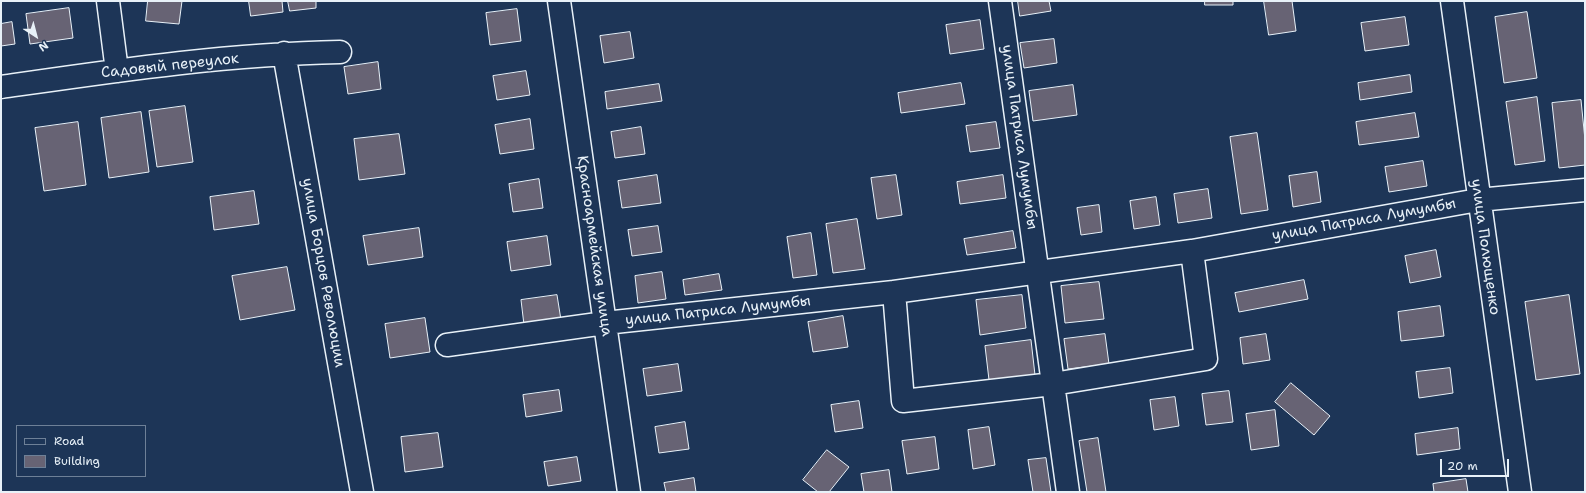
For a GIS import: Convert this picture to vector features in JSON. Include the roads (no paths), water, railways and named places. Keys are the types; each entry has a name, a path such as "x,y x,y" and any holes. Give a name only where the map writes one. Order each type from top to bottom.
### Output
{"street":[{"path":"108,1 117,71"},
{"name":"Красноармейская улица","path":"559,1 629,492"},
{"name":"улица Патриса Лумумбы","path":"1000,1 1068,492"},
{"name":"улица Полющенко","path":"1452,1 1478,200 1520,492"},
{"name":"Садовый переулок","path":"1,87 117,71 284,53 340,52"},
{"name":"улица Борцов Революции","path":"284,53 362,492"},
{"name":"улица Патриса Лумумбы","path":"447,345 605,323 894,292 1038,273 1192,252 1478,200 1585,190"},
{"path":"894,292 903,401 1053,384 1206,359 1192,252"}]}
